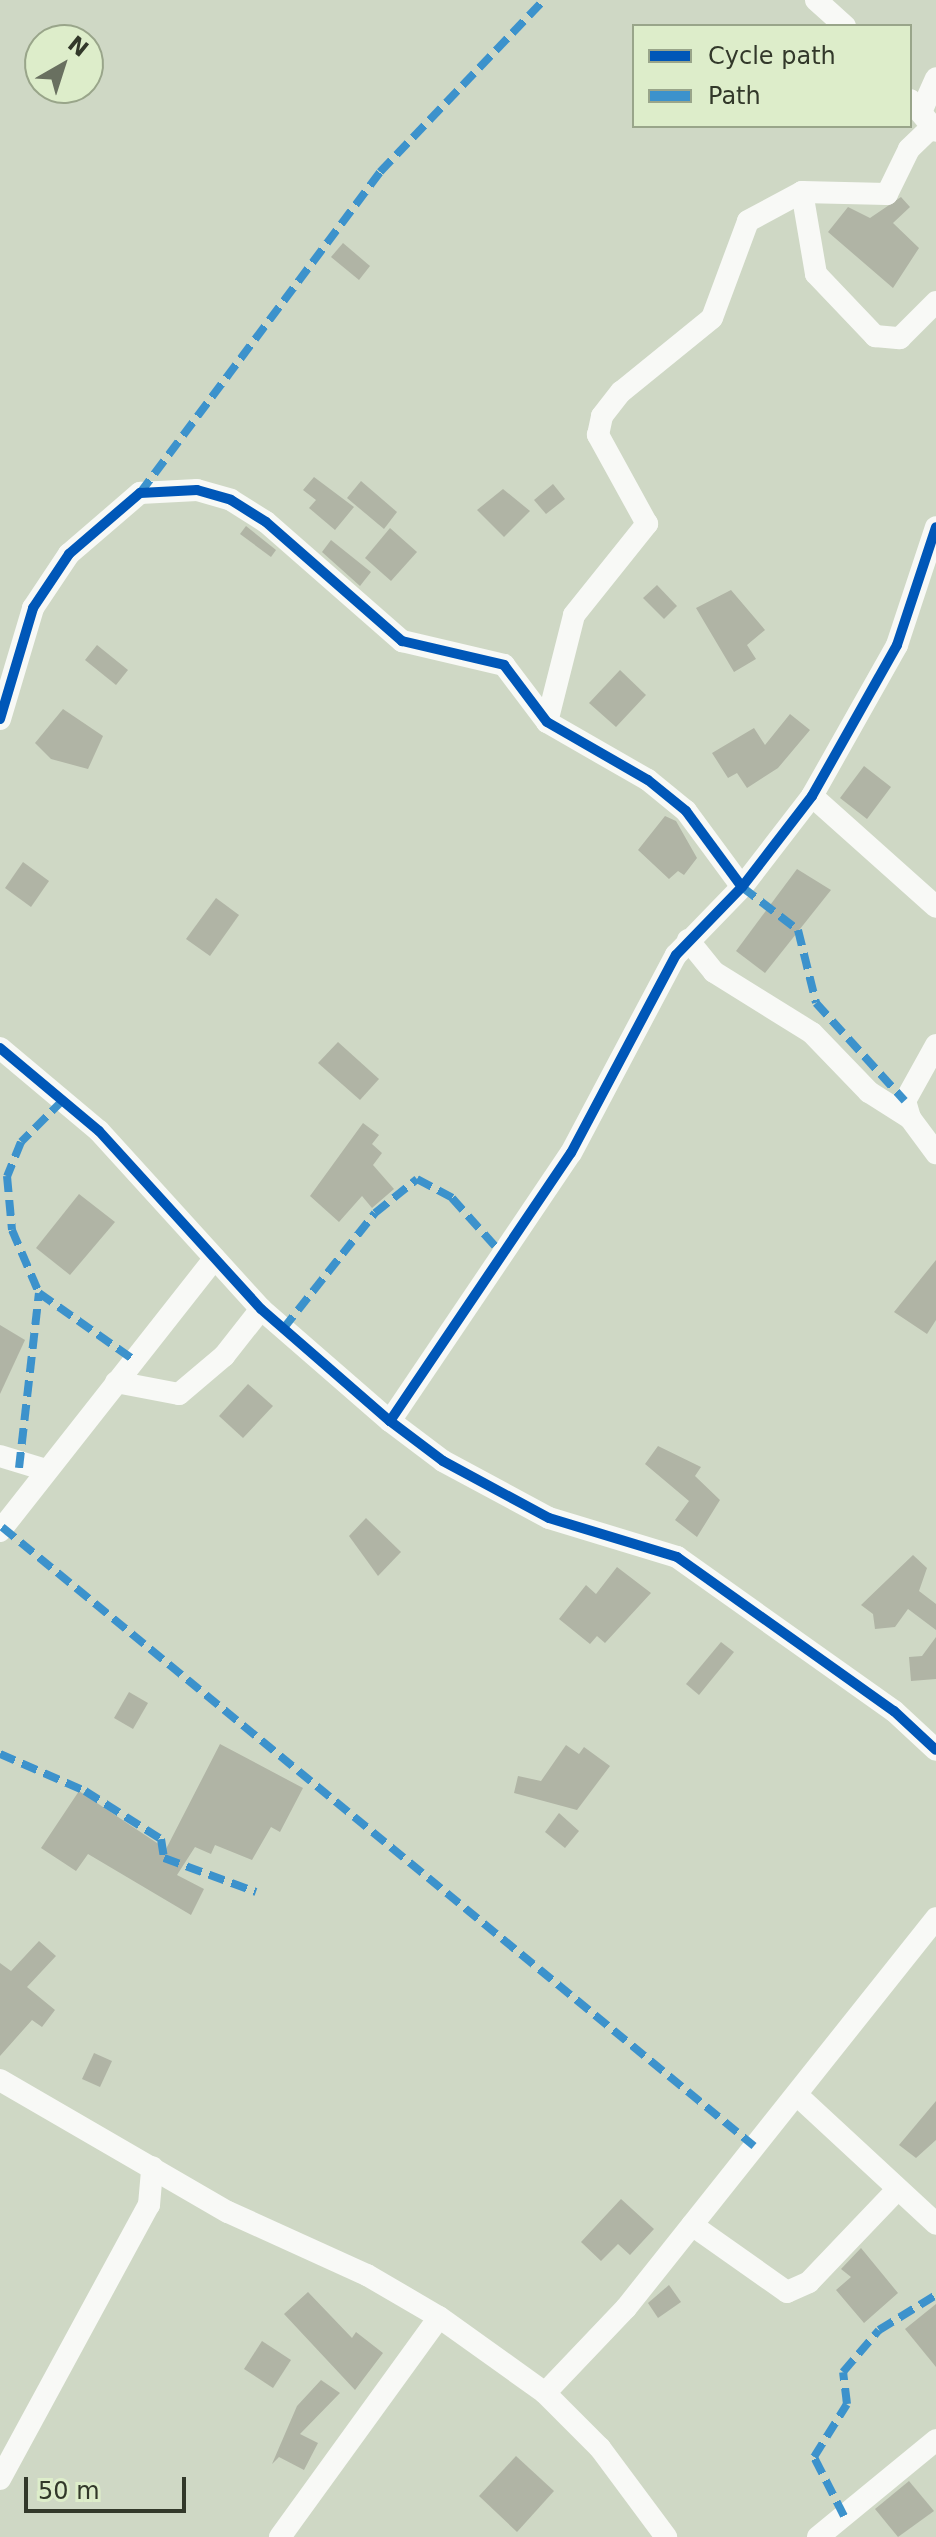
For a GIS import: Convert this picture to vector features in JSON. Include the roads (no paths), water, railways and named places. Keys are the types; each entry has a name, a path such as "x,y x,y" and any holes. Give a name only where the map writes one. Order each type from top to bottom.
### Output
{"street":[{"path":"816,0 843,24"},
{"path":"547,722 574,615 647,524 598,435 602,416 621,392 712,318 748,221 802,192 887,194 925,117 936,78"},
{"path":"802,192 816,274 875,336 900,338 936,302"},
{"path":"0,719 46,585 69,554 140,493 167,489 231,500 266,522 409,644 504,665 547,722 648,780 686,811 742,887"},
{"path":"390,1421 571,1153 644,1006 688,940 742,887 812,796 897,645 936,527"},
{"path":"812,796 936,907"},
{"path":"688,940 714,972 812,1033 865,1088 910,1118 936,1153"},
{"path":"910,1118 905,1101 936,1045"},
{"path":"0,1048 99,1131 261,1309 390,1421 443,1461 549,1518 677,1557 894,1711 936,1750"},
{"path":"0,1531 215,1258"},
{"path":"116,1382 179,1394 224,1356 261,1309"},
{"path":"0,1456 46,1470"},
{"path":"545,2393 692,2225 798,2096 936,1918"},
{"path":"0,2080 187,2188 439,2317 545,2393 600,2448 666,2537"},
{"path":"798,2096 936,2224"},
{"path":"0,2479 149,2205 152,2167"},
{"path":"149,2205 187,2188"},
{"path":"692,2225 787,2292 809,2282 897,2190"},
{"path":"280,2537 439,2317"},
{"path":"818,2537 936,2440"}]}
